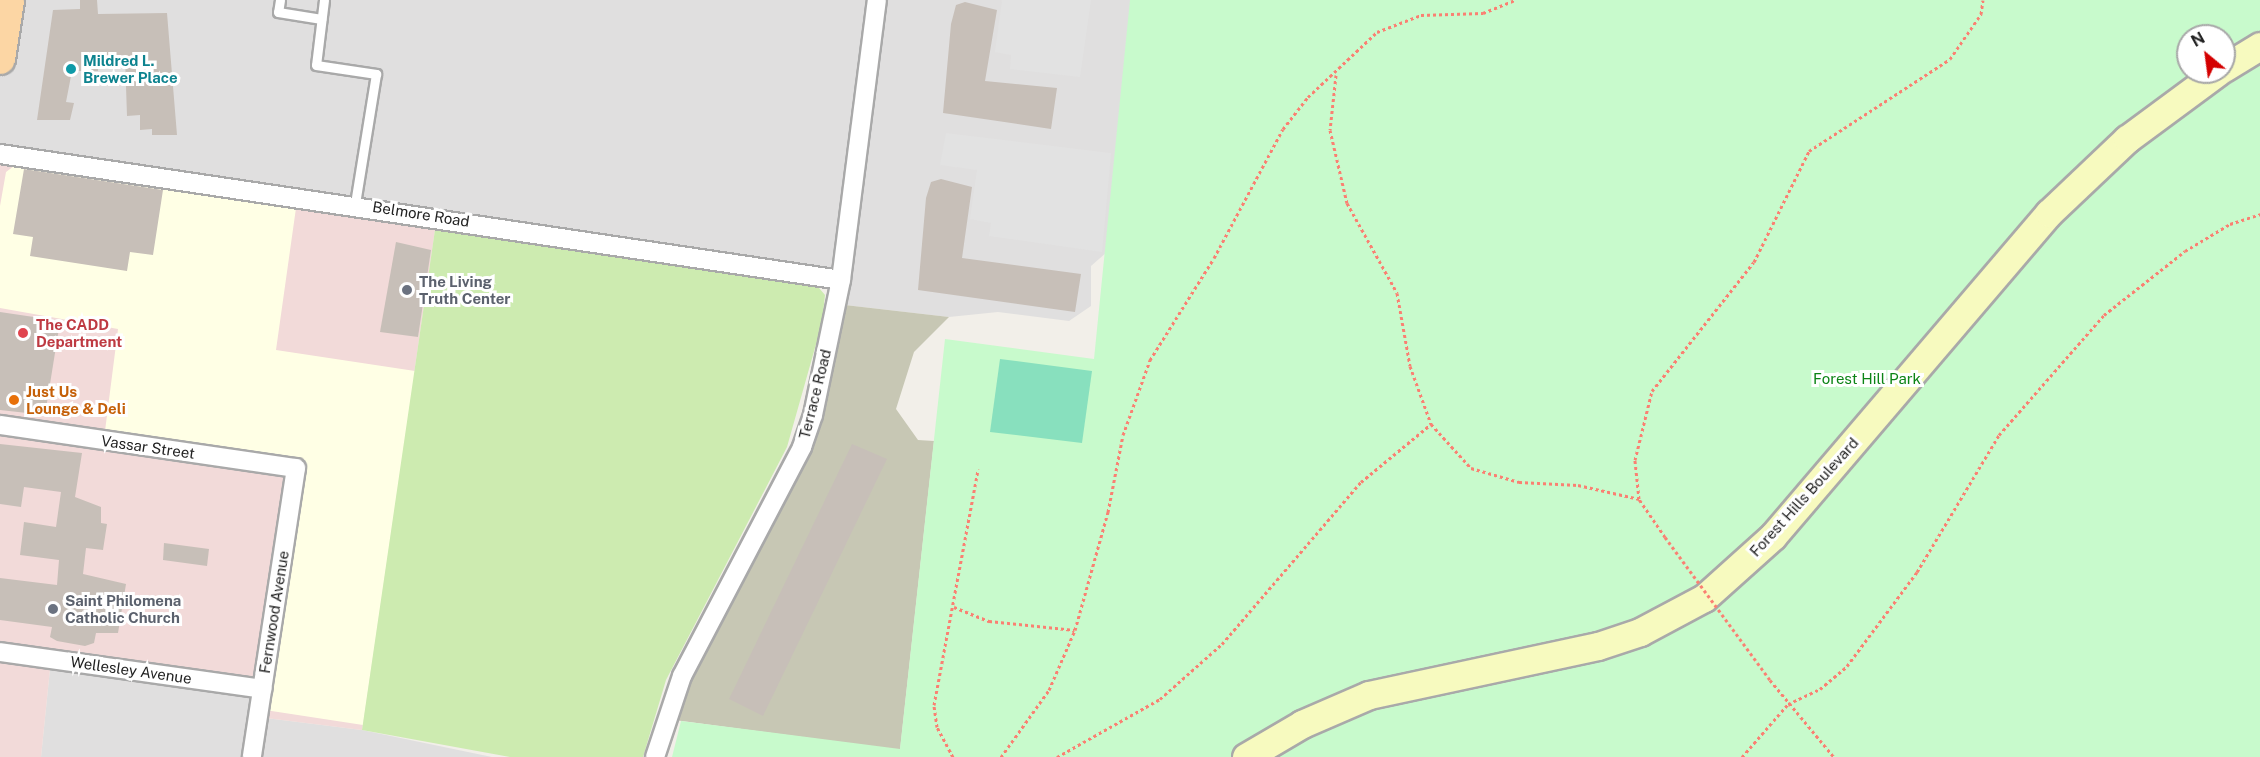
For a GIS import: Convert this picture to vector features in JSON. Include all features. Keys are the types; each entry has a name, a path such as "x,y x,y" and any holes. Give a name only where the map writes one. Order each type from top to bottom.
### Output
{"main road":[{"path":"0,59 9,0"}],"street":[{"name":"Terrace Road","path":"656,757 689,660 802,447 841,280 877,0"},
{"path":"2236,61 2260,46"},
{"name":"Forest Hills Boulevard","path":"1246,757 1302,724 1369,694 1442,675 1598,646 1640,632 1704,598 1773,536 2049,213 2127,139 2202,84"},
{"name":"Belmore Road","path":"0,153 355,204 841,280"},
{"name":"Vassar Street","path":"0,425 296,468"},
{"name":"Fernwood Avenue","path":"252,757 296,468"},
{"name":"Wellesley Avenue","path":"0,652 262,689"}],"lane":[{"path":"280,0 278,12 321,19"},
{"path":"324,0 316,65 376,74 355,204"}],"path":[{"path":"1001,757 1049,690 1074,630 1108,512 1123,435 1150,360 1214,258 1283,129 1308,97 1336,75 1377,32 1421,15 1483,14 1515,0"},
{"path":"1834,757 1788,704 1639,499 1635,460 1652,392 1754,262 1809,151 1950,59 1981,14 1983,0"},
{"path":"1336,75 1330,130 1347,202 1397,293 1410,366 1431,424 1471,468 1518,482 1578,485 1639,499"},
{"path":"1742,757 1788,704 1820,689 1847,666 1917,572 1999,435 2104,315 2185,251 2230,224 2260,214"},
{"path":"1057,757 1151,705 1187,675 1272,588 1361,482 1431,424"},
{"path":"953,757 937,727 934,705 978,469"},
{"path":"954,607 989,621 1074,630"}],"shaded area":[{"path":"9,0 1138,0 1115,245 1091,266 1091,306 1069,321 998,312 949,317 836,304 841,281 0,154 0,59"},
{"path":"1002,0 1091,0 1080,77 1010,69 1011,55 995,52"},
{"path":"946,133 1111,153 1102,252 989,236 991,223 970,219 977,170 940,165"},
{"path":"0,154 436,223 362,730 258,717 262,689 51,659 41,757 0,757"},
{"path":"18,163 297,201 276,350 415,371 363,725 265,710 304,459 105,431 118,329 0,308 0,206 6,172"},
{"path":"836,304 949,317 914,352 896,409 918,440 934,441 900,750 667,719 802,446"},
{"path":"51,659 262,689 258,717 362,730 492,757 41,757"}],"green space":[{"name":"Forest Hill Park","path":"1130,0 2260,0 2260,757 672,757 681,721 900,749 945,339 1094,359"},
{"path":"436,223 813,281 825,295 822,323 787,447 666,680 643,757 510,757 362,730"},
{"path":"1000,359 1092,371 1082,443 990,432"}],"building":[{"name":"Mildred L. Brewer Place","path":"80,0 97,0 98,14 167,13 177,135 152,135 152,129 140,130 140,115 127,116 125,57 98,58 98,71 72,71 66,102 74,103 70,120 37,120 53,10 80,9"},
{"path":"965,2 997,10 985,81 1057,88 1051,129 943,113 951,24 956,5"},
{"path":"24,169 163,190 153,255 130,252 127,271 30,256 33,237 13,234"},
{"path":"941,179 972,187 962,258 1081,274 1075,312 918,290 926,198 931,182"},
{"path":"396,242 431,250 418,337 380,332"},
{"path":"0,312 54,320 59,328 45,415 0,410"},
{"path":"0,444 82,453 75,497 101,507 101,523 107,524 103,550 86,548 83,574 126,584 118,633 96,633 94,643 85,646 57,641 50,637 52,627 0,620 0,578 57,585 59,560 20,555 24,522 56,527 61,492 24,487 21,507 0,504"},
{"path":"852,444 887,459 763,716 729,699"},
{"path":"164,543 209,549 207,566 163,560"}],"place":[{"name":"Mildred L. Brewer Place","path":"71,69"},
{"name":"The Living Truth Center","path":"407,290"},
{"name":"The CADD Department","path":"23,333"},
{"name":"Just Us Lounge & Deli","path":"14,400"},
{"name":"Saint Philomena Catholic Church","path":"53,609"}]}
